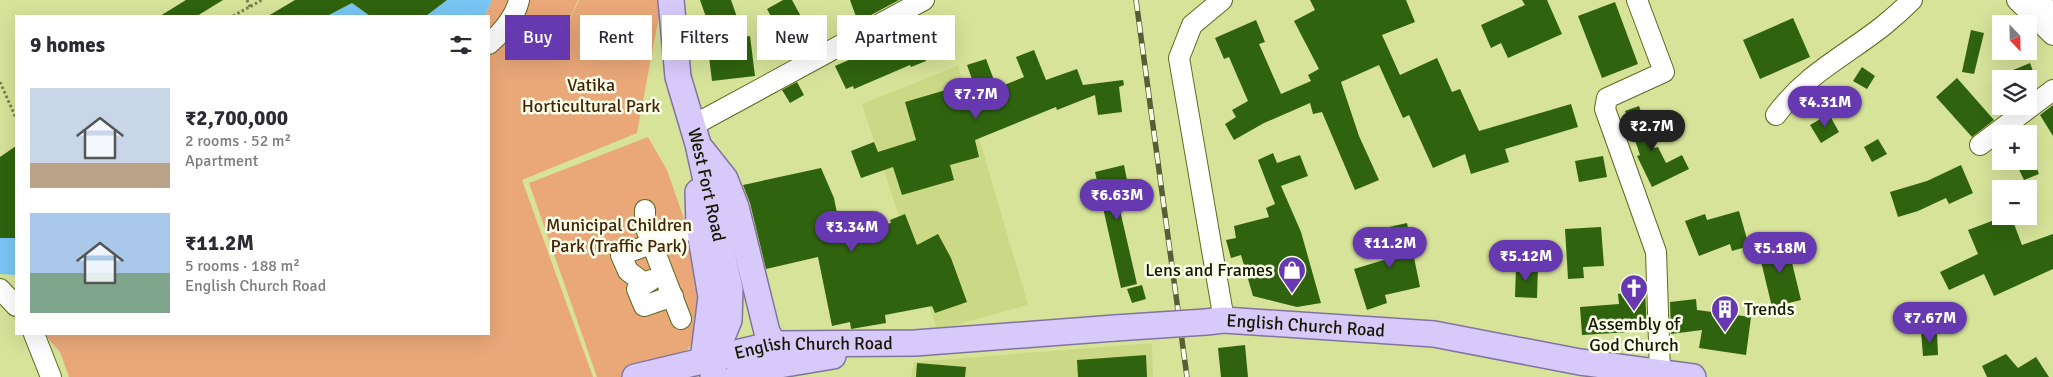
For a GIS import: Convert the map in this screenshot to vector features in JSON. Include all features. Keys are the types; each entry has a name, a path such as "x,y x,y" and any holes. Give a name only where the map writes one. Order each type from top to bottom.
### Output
{"main road":[{"name":"West Fort Road","path":"670,0 678,77 700,129 730,289 729,320 711,366"},
{"path":"700,129 699,226 711,297 711,366"},
{"path":"700,129 725,179 736,207 767,332 774,344"},
{"name":"English Church Road","path":"635,377 711,366 774,344 915,343 1215,321 1434,334 1580,362 1693,377"},
{"name":"English Church Road","path":"736,377 749,370 915,343"}],"street":[{"path":"490,43 503,30 517,10 519,0"},
{"path":"700,129 775,81 924,0"},
{"path":"1215,321 1179,58 1192,25 1222,0"},
{"path":"1637,0 1664,72 1607,98 1605,109 1656,252 1660,372"},
{"path":"1776,115 1792,94 1836,58 1883,26 1912,0"},
{"path":"2017,0 2053,35"},
{"path":"2022,0 2053,11"},
{"path":"1980,145 2053,90"},
{"path":"645,210 645,226 681,318"},
{"path":"644,283 628,271 621,255 653,245 699,226"},
{"path":"665,275 644,283 637,289 644,306 672,296"},
{"path":"0,289 15,305"},
{"path":"34,335 51,377"}],"path":[{"path":"247,0 250,7"},
{"path":"235,15 262,0"},
{"path":"0,82 15,116"}],"shaded area":[{"path":"958,66 1028,305 937,330 862,104"},
{"path":"1152,343 1153,377 911,377 914,362"}],"green space":[{"name":"Vatika Horticultural Park","path":"492,0 578,0 570,19 570,15 505,15 505,60 570,60 570,20 579,0 662,0 652,53 652,15 580,15 580,60 651,60 637,133 522,180 593,377 69,377 60,352 45,335 490,335 490,15 485,15"},
{"name":"Municipal Children Park (Traffic Park)","path":"648,137 667,170 690,236 699,297 694,342 673,366 636,377 597,377 529,183"}],"water":[{"path":"447,0 492,0 485,15 427,15"},
{"path":"352,3 369,15 329,15"},
{"path":"0,238 15,238 15,275 0,274"}],"building":[{"path":"186,0 223,0 199,15 162,15"},
{"path":"295,0 447,0 427,15 369,15 352,3 329,15 270,15"},
{"path":"700,0 731,0 736,15 705,15"},
{"path":"783,0 792,0 800,15 770,15 767,9"},
{"path":"850,0 899,0 871,15 855,15"},
{"path":"1310,0 1406,0 1415,22 1382,35 1400,75 1437,58 1452,92 1460,89 1479,131 1571,104 1578,127 1505,149 1509,162 1471,174 1465,154 1433,168 1409,115 1403,118 1379,65 1341,82 1359,136 1379,180 1355,190 1322,112 1313,114 1310,103 1264,123 1234,140 1225,124 1236,117 1232,110 1248,101 1229,57 1224,59 1215,38 1256,20 1265,42 1259,44 1281,94 1311,81 1308,75 1319,69 1294,21 1315,10"},
{"path":"1522,0 1547,0 1562,34 1508,58 1501,43 1491,48 1481,25 1525,5"},
{"path":"1615,2 1638,64 1602,78 1578,16"},
{"path":"1793,18 1810,57 1760,79 1743,40"},
{"path":"1971,30 1984,33 1974,74 1962,72"},
{"path":"747,36 750,36 755,76 712,81 709,60 747,60"},
{"path":"1034,50 1046,80 1077,69 1083,85 1123,80 1124,85 1119,87 1122,112 1098,115 1095,95 1057,110 1056,107 975,140 979,157 950,165 954,180 902,195 893,167 861,178 851,151 874,142 878,152 916,140 905,102 973,82 967,65 986,59 997,88 1024,77 1016,57"},
{"path":"849,60 926,61 911,67 910,65 854,89 853,86 846,89 835,66"},
{"path":"2030,63 2033,70 2013,70"},
{"path":"1862,67 1875,76 1867,89 1853,81"},
{"path":"1957,78 1994,120 1972,137 1936,97"},
{"path":"797,82 804,95 790,103 782,90"},
{"path":"2053,105 2053,136 2040,115"},
{"path":"1639,106 1654,148 1658,147 1666,163 1682,155 1689,169 1652,187 1637,156 1640,155 1625,111"},
{"path":"1829,114 1839,132 1821,143 1810,125"},
{"path":"1878,139 1887,154 1872,162 1864,147"},
{"path":"15,147 15,238 0,238 0,157"},
{"path":"1273,153 1277,163 1300,155 1308,176 1281,186 1301,232 1321,303 1297,307 1253,296 1241,255 1231,258 1226,240 1236,238 1234,226 1269,217 1266,208 1275,204 1258,160"},
{"path":"1603,156 1607,177 1579,182 1575,161"},
{"path":"1124,165 1129,190 1116,193 1137,284 1121,288 1095,172"},
{"path":"1961,165 1973,193 1949,204 1946,198 1918,211 1898,217 1890,192 1927,181"},
{"path":"821,168 834,198 841,233 891,223 890,220 905,214 917,245 938,234 951,258 967,302 935,313 932,306 885,315 886,323 851,329 850,322 832,326 818,257 766,269 750,203 743,185"},
{"path":"2037,169 2039,174 2024,180 2019,170"},
{"path":"1739,211 1749,246 1732,251 1730,244 1699,256 1685,221 1705,214 1707,220"},
{"path":"1992,221 1992,225 2014,225 2022,245 2053,234 2053,269 1994,296 1984,274 1949,290 1940,272 1978,254 1968,230"},
{"path":"1407,223 1420,287 1385,295 1387,303 1367,310 1354,269 1387,259 1380,229"},
{"path":"1601,227 1604,266 1583,267 1584,278 1568,279 1565,229"},
{"path":"1787,242 1801,300 1772,307 1758,249"},
{"path":"1516,266 1538,267 1537,298 1515,297"},
{"path":"1142,285 1146,299 1132,303 1127,289"},
{"path":"1645,290 1647,331 1582,335 1580,307 1619,304 1618,294"},
{"name":"Trends","path":"1696,299 1697,310 1751,317 1746,355 1699,348 1702,330 1671,334 1670,302"},
{"path":"1921,332 1937,332 1938,355 1923,356"},
{"path":"1245,345 1248,377 1221,377 1218,348"},
{"path":"2006,354 2018,368 2036,357 2049,377 1987,377 1982,366"},
{"path":"1146,355 1147,377 1078,377 1077,360"},
{"path":"917,363 966,367 965,377 916,377"}],"railway":[{"path":"1136,0 1187,377"}],"place":[{"name":"Lens and Frames","path":"1292,294"},
{"name":"Assembly of God Church","path":"1634,312"},
{"name":"Trends","path":"1725,333"}]}
